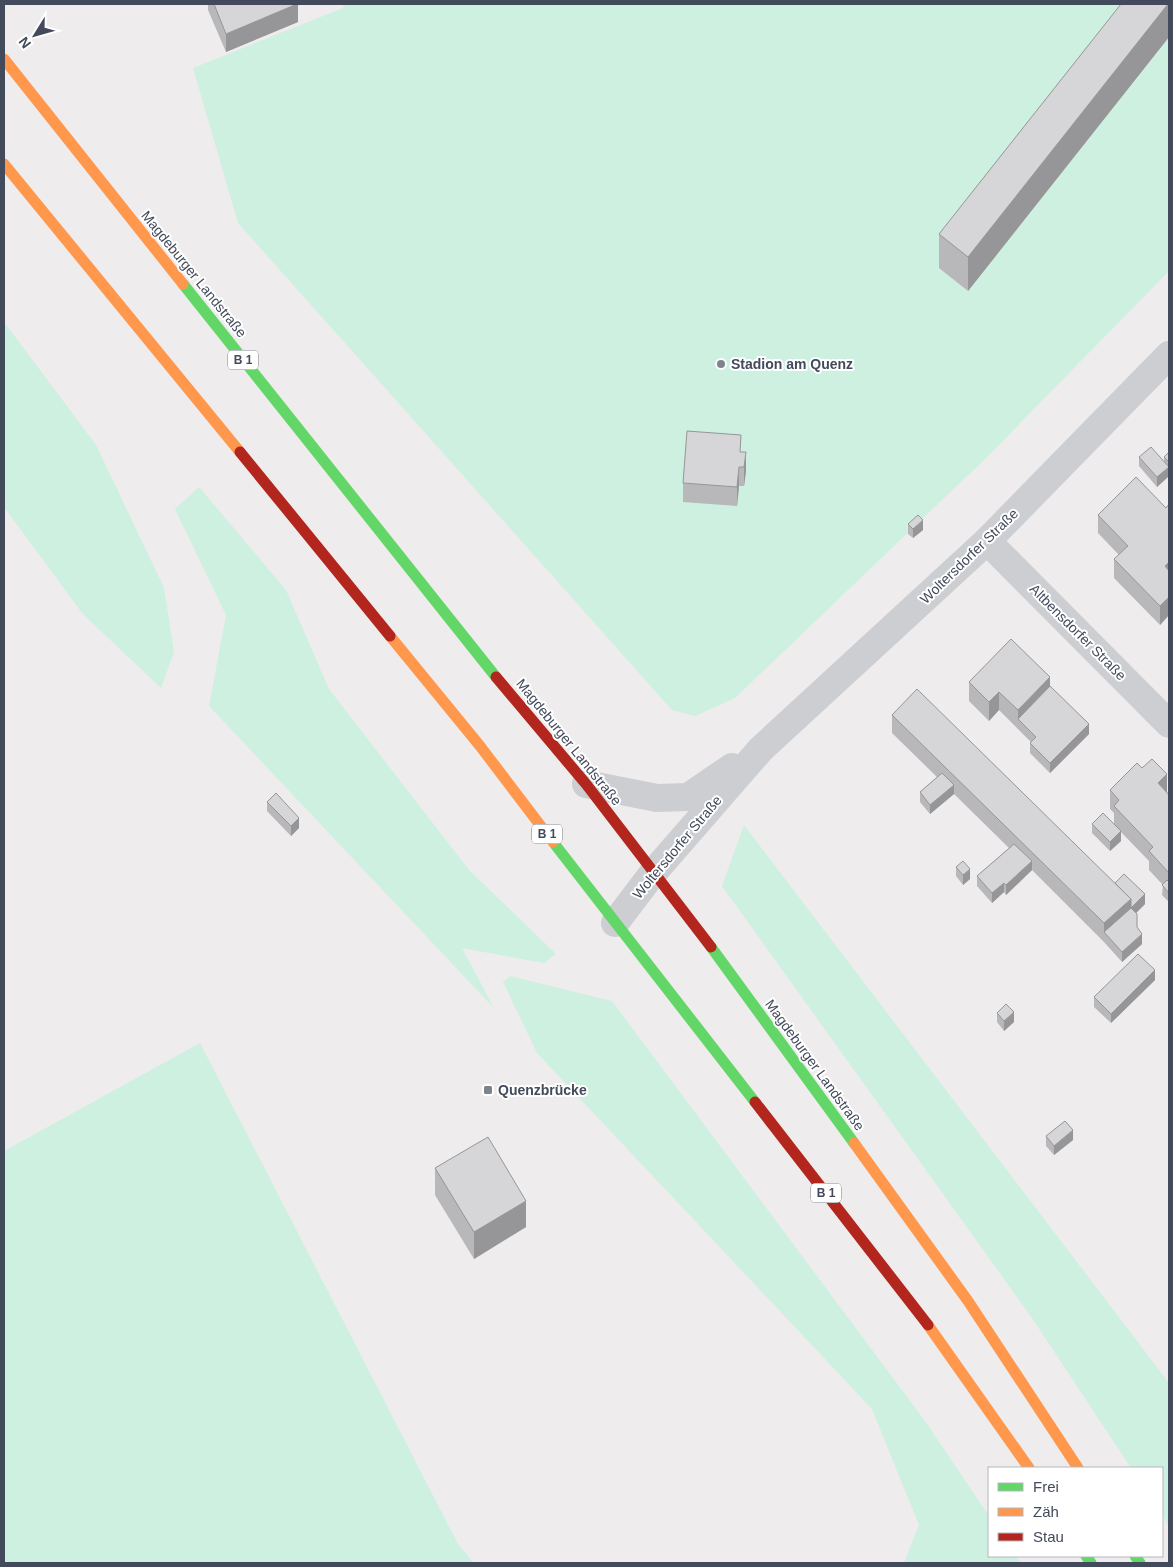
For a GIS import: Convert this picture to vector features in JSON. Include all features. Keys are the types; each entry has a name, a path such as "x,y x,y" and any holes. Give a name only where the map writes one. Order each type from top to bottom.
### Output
{"main road":[{"name":"Magdeburger Landstraße","path":"4,59 483,660 586,784 688,916 968,1301 1077,1467"},
{"name":"B 1","path":"4,164 480,746 615,923 917,1310 1028,1467"}],"street":[{"name":"Woltersdorfer Straße","path":"615,923 653,873 761,749 986,541 1169,355"},
{"name":"Altbensdorfer Straße","path":"986,541 1169,724"},
{"name":"Woltersdorfer Straße","path":"586,784 657,798 688,797 761,749"}],"green space":[{"name":"Stadion am Quenz","path":"344,4 1169,4 1169,271 987,457 735,698 695,716 672,710 238,223 193,68 343,8"},
{"path":"4,322 96,445 164,588 174,652 161,688 83,614 4,507"},
{"path":"199,487 286,590 329,689 469,870 556,954 544,963 462,948 494,1008 209,706 226,615 175,509"},
{"path":"744,825 1169,1383 1169,1527 1163,1517 1163,1467 1130,1467 1032,1318 722,886"},
{"path":"510,976 612,1001 925,1421 988,1515 988,1557 1017,1557 1021,1563 904,1563 919,1525 872,1409 537,1053 503,982"},
{"path":"200,1043 458,1544 474,1563 4,1563 4,1151"}],"building":[{"path":"214,4 297,4 226,34"},
{"path":"1121,4 1168,4 968,257 939,234"},
{"path":"687,431 741,435 740,452 746,452 744,467 739,467 737,487 683,483"},
{"path":"1151,447 1169,467 1157,477 1139,457"},
{"path":"1169,452 1169,462 1164,457"},
{"path":"1136,477 1166,508 1169,504 1169,562 1165,566 1169,571 1169,597 1160,606 1114,559 1128,546 1098,515"},
{"path":"918,515 923,520 913,529 908,524"},
{"path":"1011,639 1050,677 1018,710 999,692 989,702 969,682"},
{"path":"1050,686 1089,724 1050,763 1030,743 1036,737 1018,719"},
{"path":"917,689 1131,899 1104,923 892,715"},
{"path":"1152,759 1167,774 1158,783 1169,795 1169,873 1149,851 1153,847 1114,806 1119,800 1110,790 1137,763 1142,768"},
{"path":"942,773 954,785 930,805 920,792"},
{"path":"276,793 299,818 291,826 267,802"},
{"path":"1103,813 1121,831 1110,842 1092,824"},
{"path":"1014,844 1032,861 1006,885 1004,883 992,893 977,876"},
{"path":"963,861 970,869 963,875 956,867"},
{"path":"1124,874 1145,894 1131,908 1131,899 1115,883"},
{"path":"1167,880 1169,882 1169,893 1162,885"},
{"path":"1131,908 1137,914 1137,927 1142,934 1122,952 1104,932"},
{"path":"1138,954 1155,970 1111,1014 1094,997"},
{"path":"1006,1004 1014,1012 1004,1021 997,1013"},
{"path":"1065,1121 1073,1130 1054,1146 1046,1136"},
{"path":"488,1137 526,1201 474,1232 435,1168"}],"traffic: fast":[{"path":"183,284 496,677"},
{"path":"553,842 755,1102"},
{"path":"711,947 854,1143"},
{"path":"1087,1557 1091,1563"},
{"path":"1136,1557 1140,1563"}],"traffic: slow":[{"path":"4,59 183,284"},
{"path":"4,164 240,452"},
{"path":"390,636 480,746 553,842"},
{"path":"854,1143 968,1301 1077,1467"},
{"path":"928,1325 1028,1467"}],"traffic: jam":[{"path":"240,452 390,636"},
{"path":"496,677 586,784 711,947"},
{"path":"755,1102 928,1325"}],"place":[{"name":"Stadion am Quenz","path":"721,364"},
{"name":"Quenzbrücke","path":"488,1090"}]}
